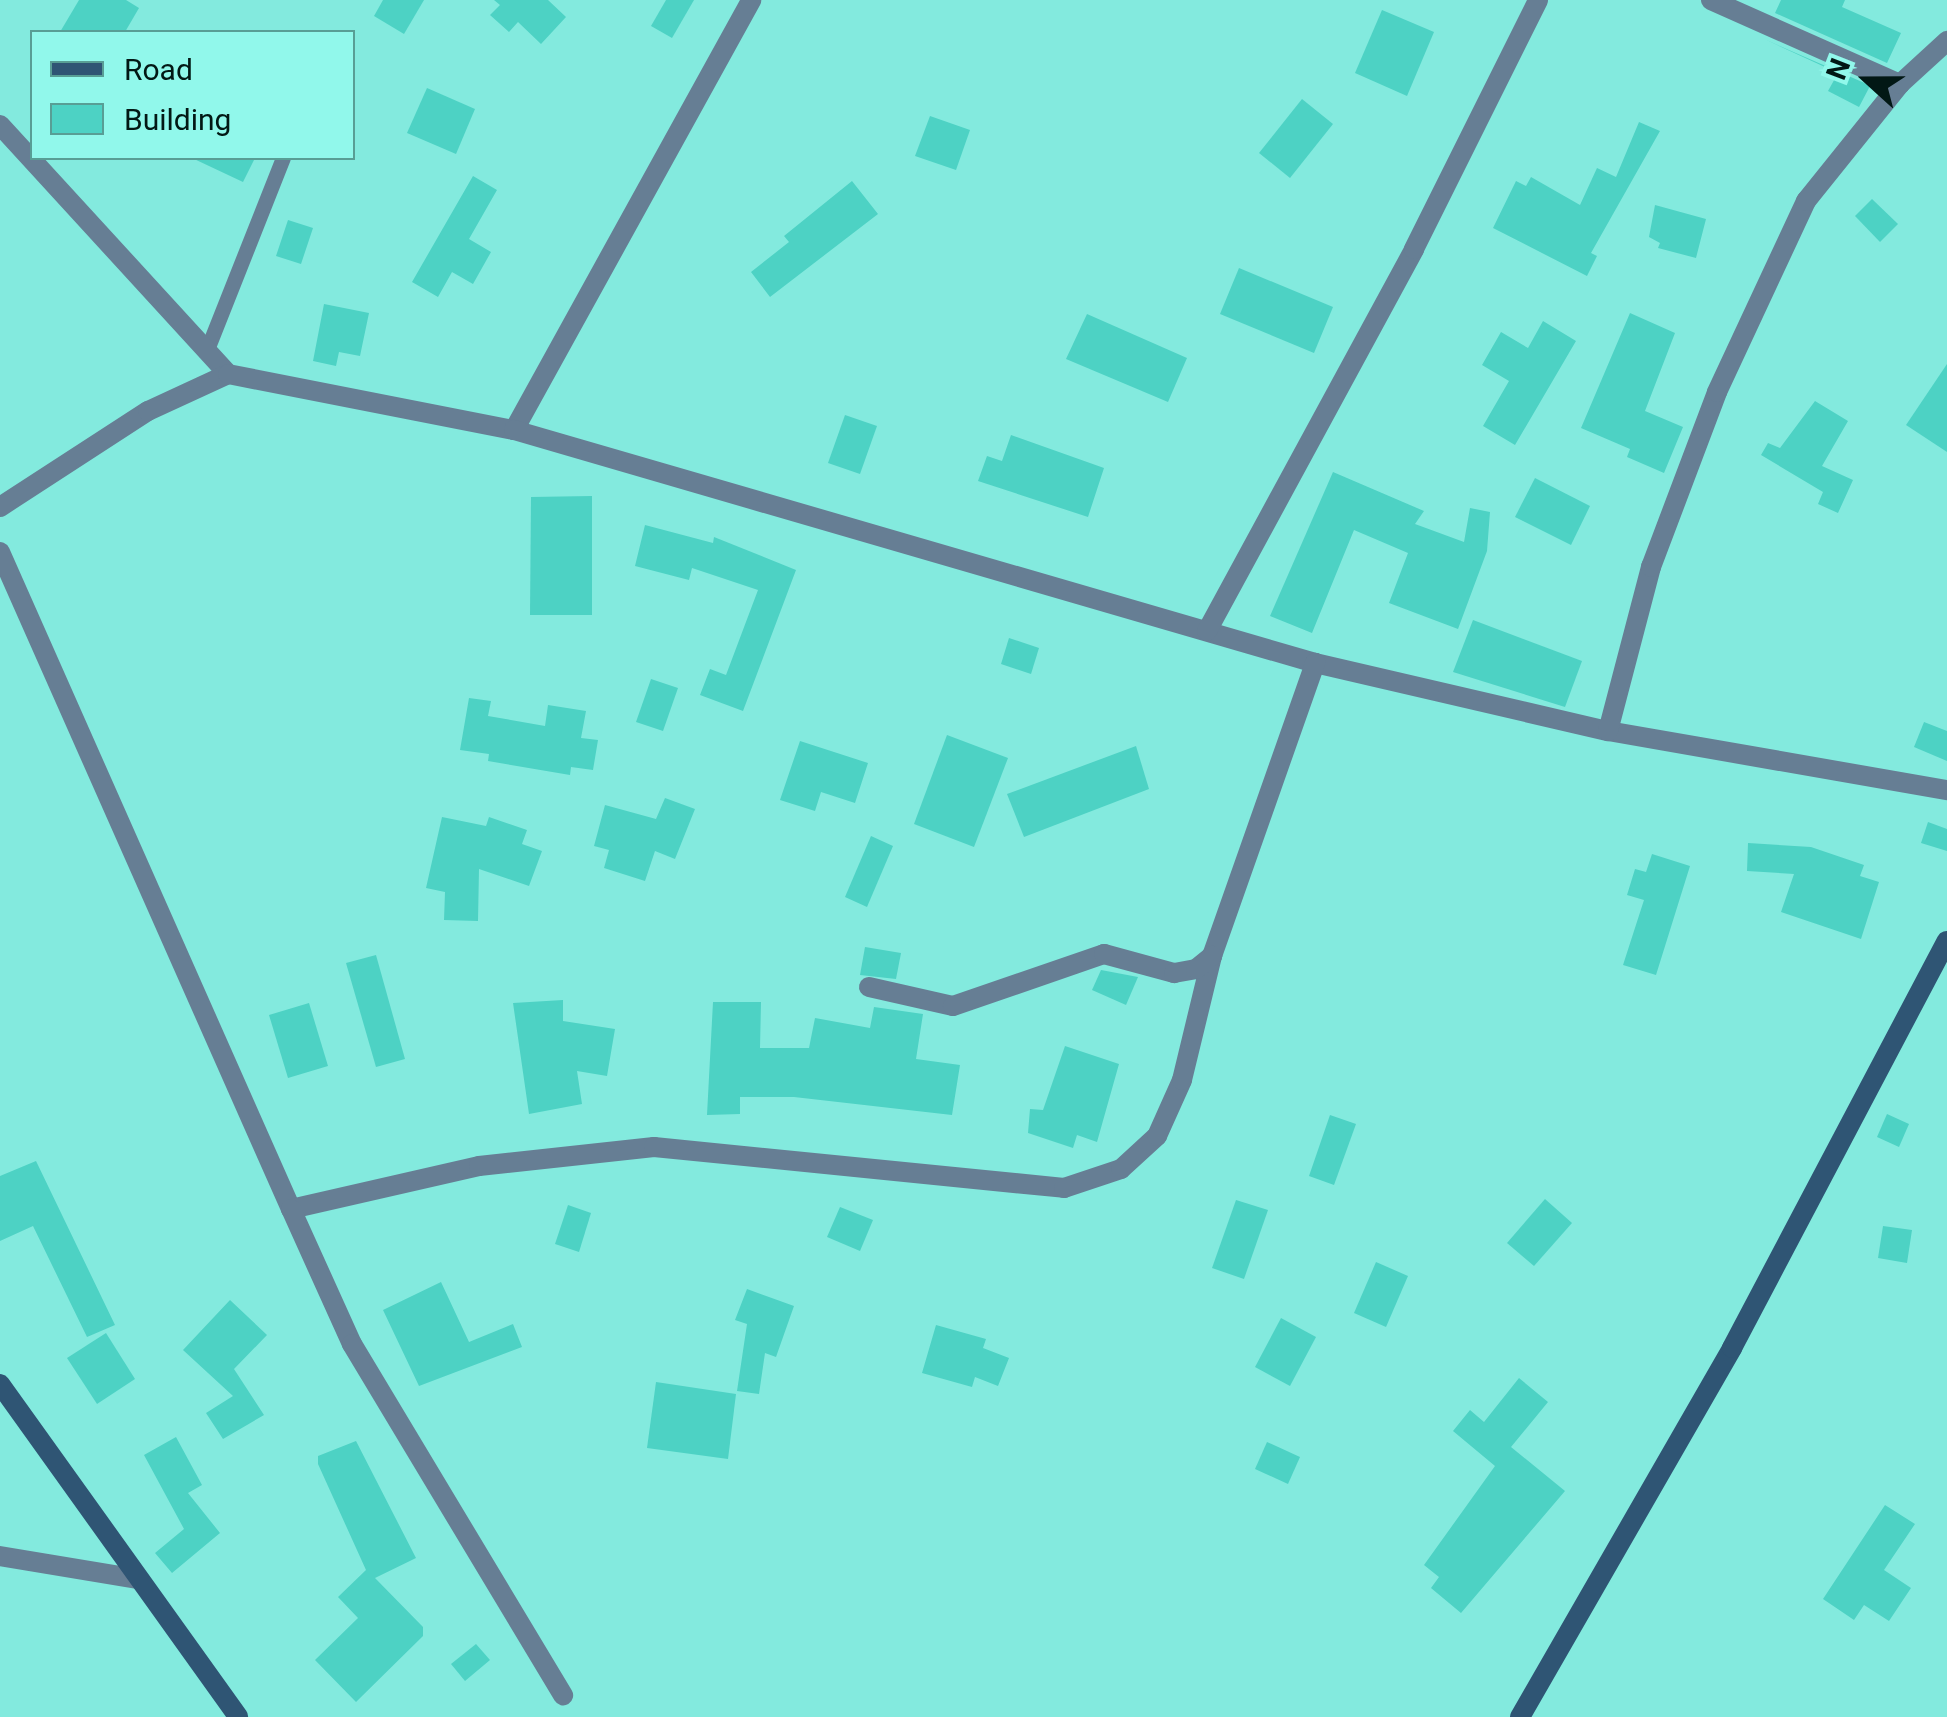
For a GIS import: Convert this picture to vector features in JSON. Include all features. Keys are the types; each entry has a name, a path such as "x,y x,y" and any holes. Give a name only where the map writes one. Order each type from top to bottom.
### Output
{"street":[{"path":"514,430 750,0"},
{"path":"1207,631 1414,249 1538,0"},
{"path":"1712,0 1900,84"},
{"path":"1608,730 1651,566 1717,392 1806,201 1900,84 1947,41"},
{"path":"0,125 30,157"},
{"path":"33,160 208,347 228,374"},
{"path":"0,508 148,411 228,374 514,430 1314,663 1608,730 1947,790"},
{"path":"0,552 352,1344 563,1696"},
{"path":"291,1210 479,1166 654,1147 1064,1188 1121,1169 1157,1136 1182,1080 1212,956 1314,663"},
{"path":"1520,1717 1732,1348 1947,940"},
{"path":"869,987 953,1006 1104,954 1174,973 1196,969 1212,956"},
{"path":"0,1384 238,1717"},
{"path":"0,1556 137,1579"}],"lane":[{"path":"208,347 282,160"}],"building":[{"path":"79,0 126,0 139,8 126,30 61,30"},
{"path":"383,0 424,0 404,34 374,16"},
{"path":"494,0 548,0 566,17 541,44 518,22 509,32 490,15 500,5"},
{"path":"666,0 694,0 672,38 651,26"},
{"path":"1781,0 1845,0 1842,7 1901,33 1887,63 1775,13"},
{"path":"1382,10 1434,32 1407,96 1355,73"},
{"path":"1764,39 1876,88 1870,86 1859,107 1828,91 1838,73"},
{"path":"427,88 475,109 456,154 407,133"},
{"path":"1302,99 1333,124 1290,178 1259,153"},
{"path":"930,116 970,130 956,170 915,156"},
{"path":"1639,122 1660,131 1591,253 1597,256 1587,276 1493,228 1516,181 1526,186 1531,177 1580,205 1597,168 1616,177"},
{"path":"196,160 254,160 243,182"},
{"path":"473,176 497,190 469,239 491,252 473,284 452,272 438,297 412,282"},
{"path":"852,181 878,214 770,297 751,272 789,242 784,236"},
{"path":"1872,199 1898,224 1880,242 1855,216"},
{"path":"1655,205 1706,219 1696,258 1658,248 1660,243 1649,237"},
{"path":"288,220 313,228 301,264 276,256"},
{"path":"1239,268 1333,307 1314,353 1220,314"},
{"path":"324,304 369,313 360,356 339,352 336,366 313,361"},
{"path":"1630,313 1675,333 1645,411 1683,427 1664,473 1627,457 1630,449 1581,428"},
{"path":"1087,314 1187,358 1168,402 1066,359"},
{"path":"1543,321 1576,341 1515,445 1483,426 1509,381 1482,365 1501,332 1528,348"},
{"path":"1947,364 1947,452 1906,425"},
{"path":"1815,401 1848,421 1822,466 1853,480 1838,513 1818,504 1823,492 1761,455 1768,443 1780,448"},
{"path":"845,415 877,426 860,474 828,463"},
{"path":"1011,435 1104,468 1088,517 978,481 987,456 1002,461"},
{"path":"1333,472 1424,511 1415,524 1464,542 1470,508 1490,512 1487,551 1458,629 1389,603 1408,553 1354,530 1312,633 1270,616"},
{"path":"1535,478 1590,506 1571,545 1515,517"},
{"path":"592,496 592,615 530,615 531,497"},
{"path":"645,525 713,543 714,537 796,570 743,711 700,695 710,669 726,675 758,590 692,568 689,580 635,566"},
{"path":"1473,620 1582,661 1565,707 1453,672"},
{"path":"1009,638 1039,648 1031,674 1001,664"},
{"path":"651,679 678,688 663,731 636,722"},
{"path":"469,698 491,701 488,716 545,726 548,705 586,711 581,738 598,740 593,770 571,767 570,775 488,761 489,754 460,750"},
{"path":"1924,722 1947,731 1947,761 1914,747"},
{"path":"947,735 1008,758 974,847 914,824"},
{"path":"800,741 868,763 855,803 821,792 815,811 780,800"},
{"path":"1136,746 1149,789 1024,837 1007,794"},
{"path":"665,798 695,809 675,859 655,851 645,881 604,868 609,850 594,846 605,805 656,819"},
{"path":"442,817 486,826 489,817 527,830 522,844 542,851 529,886 479,869 478,921 444,920 445,892 426,888"},
{"path":"1928,822 1947,829 1947,851 1921,843"},
{"path":"871,836 893,846 867,907 845,897"},
{"path":"1748,843 1811,847 1864,865 1860,876 1879,882 1861,939 1781,912 1794,874 1747,871"},
{"path":"1652,854 1690,866 1656,975 1623,965 1644,900 1627,895 1635,869 1646,872"},
{"path":"865,947 901,953 896,979 860,975"},
{"path":"376,955 405,1059 376,1067 346,963"},
{"path":"1101,970 1138,977 1126,1005 1092,990"},
{"path":"563,1000 563,1021 615,1029 607,1076 577,1071 582,1104 529,1114 513,1003"},
{"path":"713,1002 761,1002 760,1048 809,1048 815,1018 870,1028 874,1007 923,1014 916,1059 960,1065 952,1115 794,1097 740,1097 740,1114 707,1115"},
{"path":"309,1003 328,1066 288,1078 269,1015"},
{"path":"1065,1046 1119,1064 1097,1142 1077,1135 1073,1148 1028,1133 1030,1109 1043,1110"},
{"path":"1887,1114 1909,1124 1899,1147 1877,1137"},
{"path":"1330,1115 1356,1124 1334,1185 1309,1176"},
{"path":"36,1161 115,1325 87,1337 33,1226 0,1241 0,1176"},
{"path":"1545,1199 1572,1223 1534,1266 1507,1243"},
{"path":"1236,1200 1268,1210 1244,1279 1212,1268"},
{"path":"568,1205 591,1213 579,1252 555,1244"},
{"path":"840,1207 873,1220 860,1251 827,1237"},
{"path":"1883,1226 1912,1230 1907,1263 1878,1258"},
{"path":"1376,1262 1408,1276 1386,1327 1354,1313"},
{"path":"441,1282 469,1342 513,1324 522,1347 419,1386 383,1310"},
{"path":"747,1289 794,1306 776,1357 765,1353 759,1394 737,1391 747,1324 735,1320"},
{"path":"230,1300 267,1335 234,1369 264,1415 223,1439 206,1413 233,1396 183,1350"},
{"path":"1281,1318 1316,1337 1290,1386 1255,1367"},
{"path":"936,1325 986,1339 983,1348 1009,1358 998,1386 975,1377 972,1387 922,1373"},
{"path":"106,1333 135,1379 97,1404 67,1358"},
{"path":"1519,1378 1548,1402 1511,1447 1565,1491 1461,1613 1431,1588 1439,1577 1424,1565 1495,1466 1453,1431 1470,1410 1484,1422"},
{"path":"656,1382 736,1394 728,1459 647,1448"},
{"path":"176,1437 202,1485 188,1493 220,1533 172,1573 155,1553 184,1529 144,1455"},
{"path":"356,1441 416,1558 375,1578 423,1627 423,1636 356,1702 315,1660 358,1618 338,1597 366,1570 318,1464 318,1456"},
{"path":"1267,1442 1300,1457 1288,1484 1255,1469"},
{"path":"1885,1505 1915,1524 1884,1570 1911,1588 1889,1621 1864,1605 1854,1620 1823,1599"},
{"path":"476,1644 490,1660 465,1681 451,1664"}]}
